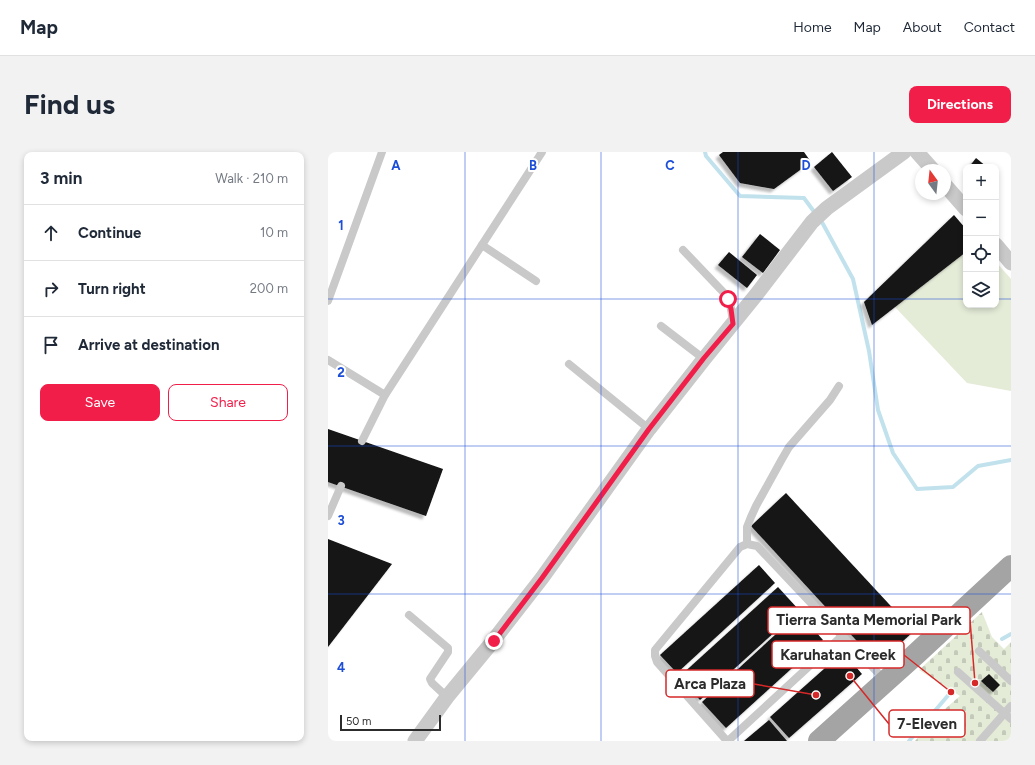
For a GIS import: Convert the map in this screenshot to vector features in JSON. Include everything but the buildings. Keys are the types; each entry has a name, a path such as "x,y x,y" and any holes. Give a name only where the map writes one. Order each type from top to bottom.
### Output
{"main road":[{"path":"819,741 1011,566"}],"street":[{"path":"415,741 447,697 542,578 649,429 812,222 827,208 904,152"},
{"path":"917,152 928,164"},
{"path":"951,192 963,206"},
{"path":"999,249 1011,263"}],"lane":[{"path":"328,301 382,152"},
{"path":"362,441 385,396 542,152"},
{"path":"482,245 536,281"},
{"path":"683,250 726,295 731,309 733,324"},
{"path":"661,326 704,358"},
{"path":"328,360 385,396"},
{"path":"569,364 649,429"},
{"path":"747,544 747,527 751,516 782,459 793,442 830,400 839,386"},
{"path":"328,516 341,486"},
{"path":"842,636 727,741 657,662 655,656 655,650 740,547 747,544 757,546 886,680"},
{"path":"409,615 448,648 448,652 430,679 432,683 447,697"},
{"path":"979,651 1011,681"},
{"path":"958,672 1008,716"},
{"path":"980,741 1008,716 1011,706"}],"green space":[{"path":"963,254 963,308 999,308 999,265 1011,279 1011,391 967,383 895,307"},
{"path":"982,612 992,637 1004,649 1011,642 1011,741 915,741 939,714 960,696 919,670"}],"waterway":[{"path":"705,152 706,156 740,196 804,198 823,224 853,279 869,351 878,410 893,453 917,489 953,487 978,466 1011,460"},
{"path":"1002,639 1011,634"},
{"path":"909,741 951,692"}],"place":[{"name":"7-Eleven","path":"850,676"},
{"name":"Tierra Santa Memorial Park","path":"975,683"},
{"name":"Karuhatan Creek","path":"951,692"},
{"name":"Arca Plaza","path":"816,695"}],"route":[{"path":"494,641 542,578 649,429 704,358 733,324 728,299"}]}
